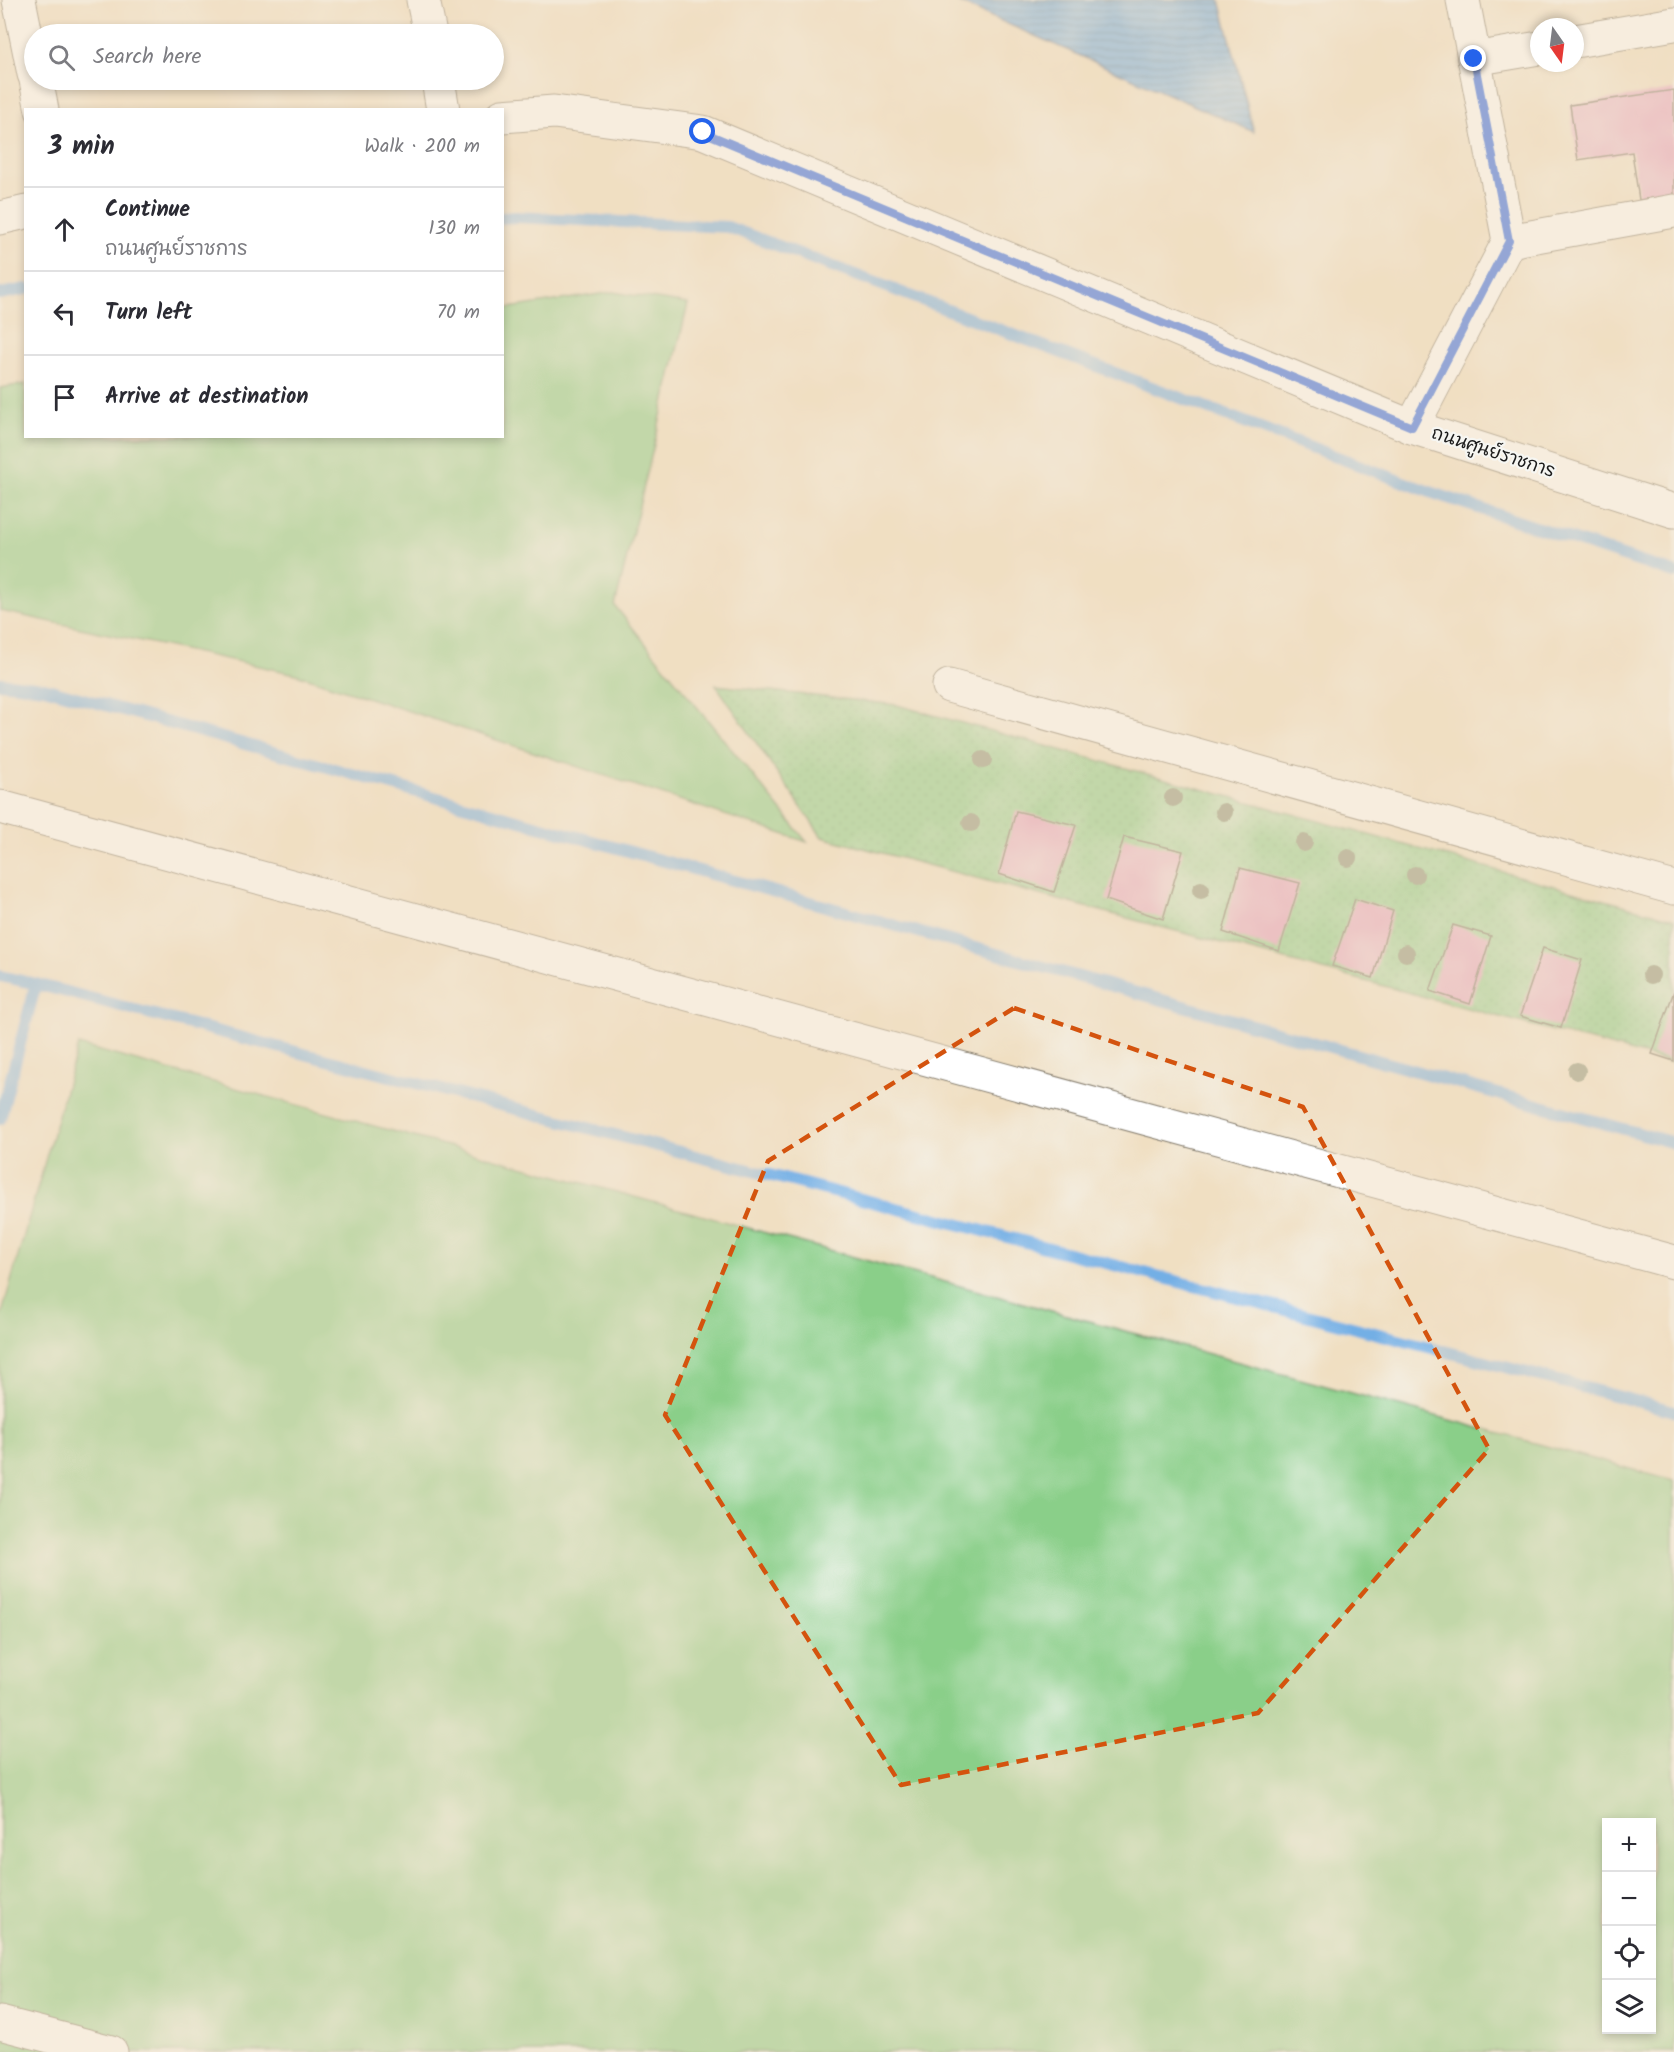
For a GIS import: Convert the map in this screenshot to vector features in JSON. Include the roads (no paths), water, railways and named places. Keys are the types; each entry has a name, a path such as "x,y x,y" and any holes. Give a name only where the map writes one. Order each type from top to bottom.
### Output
{"street":[{"path":"19,0 24,25"},
{"path":"423,0 428,24"},
{"path":"1412,427 1509,241 1463,0"},
{"path":"1584,39 1674,24"},
{"path":"1474,59 1530,50"},
{"path":"38,90 42,108"},
{"path":"440,90 443,108"},
{"name":"ถนนศูนย์ราชการ","path":"504,116 554,112 703,132 1412,427 1674,511"},
{"path":"1509,241 1674,211"},
{"path":"0,218 24,212"},
{"path":"949,686 1674,888"},
{"path":"0,807 1674,1262"},
{"path":"0,2023 111,2052"}],"water":[{"path":"953,0 1220,0 1254,132"}],"waterway":[{"path":"504,218 728,227 1430,492 1674,573"},
{"path":"0,294 24,289"},
{"path":"0,683 44,688 1674,1143"},
{"path":"0,976 1674,1411"},
{"path":"0,1119 36,984"}]}
